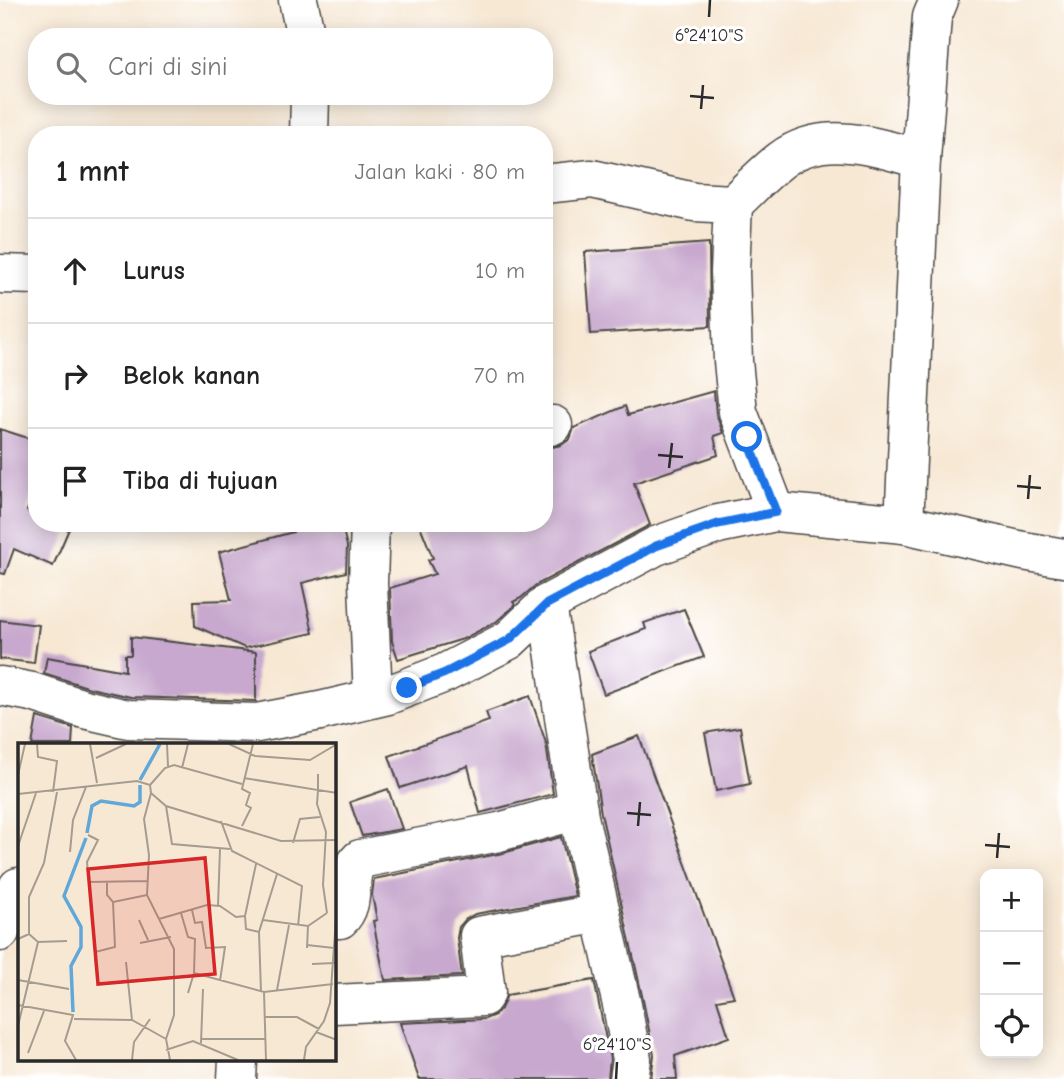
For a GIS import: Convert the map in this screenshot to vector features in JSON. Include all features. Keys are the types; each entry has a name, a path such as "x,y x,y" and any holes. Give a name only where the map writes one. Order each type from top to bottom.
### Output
{"street":[{"path":"298,0 304,28"},
{"path":"904,524 921,159 932,17 939,0"},
{"path":"309,126 310,105"},
{"path":"776,512 738,412 730,272 733,204 782,159 809,146 855,141 921,159"},
{"path":"553,183 592,179 694,202 733,204"},
{"path":"0,274 28,275"},
{"path":"0,686 32,692 84,709 128,719 257,723 320,711 388,695 445,673 509,640 547,604 656,546 718,524 776,512 904,524 1064,558"},
{"path":"370,532 368,583 373,698"},
{"path":"547,604 578,810 632,1059 629,1079"},
{"path":"336,919 340,919 349,908 354,868 360,859 499,832 578,810"},
{"path":"0,932 12,884"},
{"path":"336,1004 483,998 485,992 480,936 601,913"}],"building":[{"path":"709,243 710,326 591,334 585,252"},
{"path":"714,391 716,414 723,433 714,436 718,455 634,483 650,525 536,585 513,602 515,605 496,622 463,639 398,659 392,641 390,588 435,574 428,560 433,558 423,532 553,532 553,447 570,439 574,428 625,406 628,415"},
{"path":"0,429 28,438 28,532 68,532 53,566 14,549 5,574 0,573"},
{"path":"293,532 343,532 347,546 346,572 302,583 313,633 245,648 195,626 194,601 231,600 219,552"},
{"path":"684,609 704,657 604,694 588,651 646,629 644,623"},
{"path":"0,620 39,625 34,663 0,659"},
{"path":"131,637 256,652 256,701 131,697 90,688 44,673 47,657 125,671 125,655 131,655"},
{"path":"530,696 546,743 553,794 480,813 468,766 400,788 389,756 489,721 486,712"},
{"path":"37,717 73,728 72,743 32,743"},
{"path":"740,727 750,784 716,791 705,733"},
{"path":"639,736 734,997 717,1000 729,1037 675,1056 677,1079 651,1079 654,1055 601,813 592,754"},
{"path":"388,789 402,829 362,836 350,802"},
{"path":"561,837 575,896 475,914 466,919 459,927 457,938 462,976 385,980 373,921 377,920 372,895 374,879 503,853"},
{"path":"594,980 610,1059 608,1079 419,1079 400,1023 485,1019 501,1009 507,995"}],"route":[{"path":"407,688 445,673 509,640 547,604 656,546 718,524 776,512 747,437"}]}
